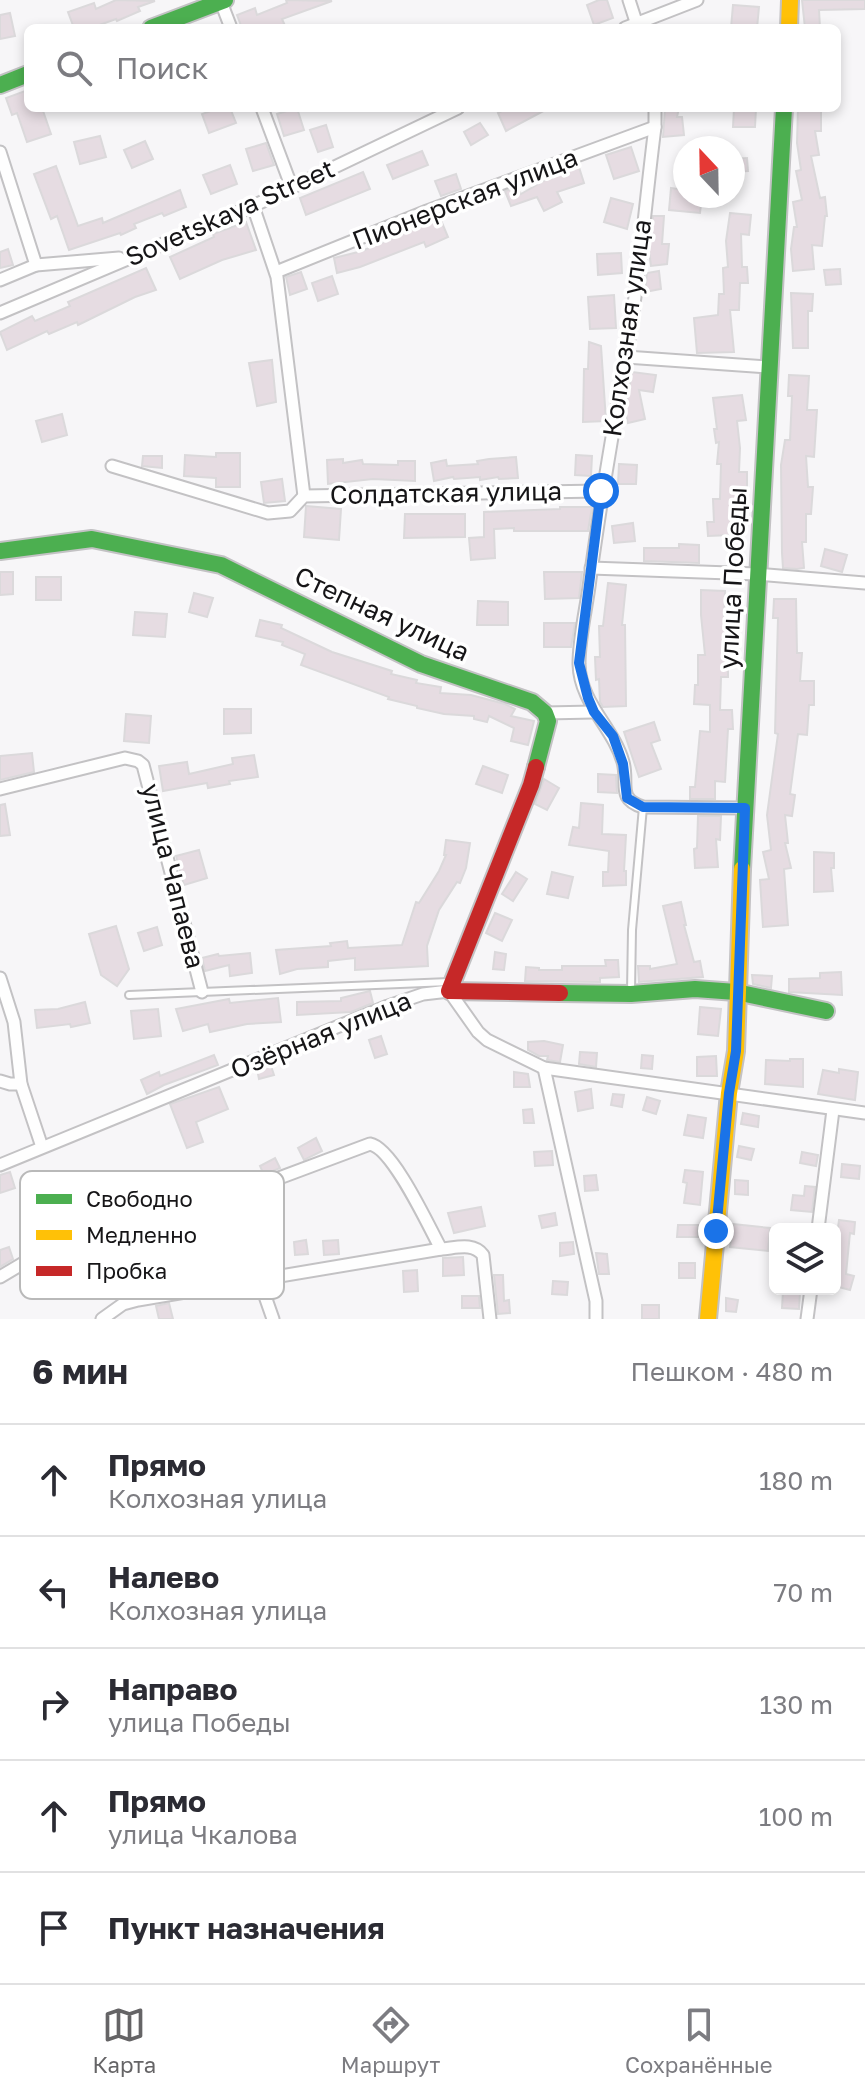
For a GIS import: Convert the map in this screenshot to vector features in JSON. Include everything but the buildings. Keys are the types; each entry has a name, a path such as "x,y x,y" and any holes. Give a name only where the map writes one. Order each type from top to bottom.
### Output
{"main road":[{"path":"789,24 790,0"},
{"path":"162,24 223,1"},
{"path":"0,85 24,76"},
{"name":"улица Победы","path":"708,1319 729,1093 736,1051 745,808 784,112"},
{"name":"Степная улица","path":"0,551 92,539 221,565 421,664 532,702 545,713"},
{"path":"545,713 547,728 531,785 452,986 631,994 695,989 736,992 826,1011"}],"street":[{"path":"629,0 633,24"},
{"path":"638,24 697,0"},
{"path":"223,1 230,24"},
{"path":"264,112 292,188"},
{"name":"Sovetskaya Street","path":"0,313 253,206 450,112"},
{"name":"Колхозная улица","path":"643,807 627,798 618,749 613,736 594,712 579,663 601,491 626,357 655,112"},
{"name":"Пионерская улица","path":"276,272 427,211 655,127"},
{"path":"0,152 36,265"},
{"path":"253,206 276,272 304,496"},
{"path":"0,280 36,265 131,257"},
{"path":"626,357 769,367"},
{"name":"Солдатская улица","path":"112,466 268,513 290,511 304,496 601,491"},
{"path":"591,568 757,574 865,583"},
{"path":"545,713 594,712"},
{"name":"улица Чапаева","path":"0,789 125,758 143,765 202,992"},
{"path":"643,807 745,808"},
{"path":"0,978 14,1022 21,1084 42,1147"},
{"path":"452,986 478,1032 487,1040 544,1068 865,1113"},
{"name":"Озёрная улица","path":"0,1165 388,1006 452,986"},
{"path":"544,1068 596,1301 596,1319"},
{"path":"0,1081 21,1084"},
{"path":"819,1223 833,1110"},
{"path":"284,1176 370,1144 382,1149 405,1181 441,1249"},
{"path":"284,1275 441,1249 471,1247 481,1252 490,1319"},
{"path":"0,1277 20,1265"},
{"path":"807,1319 810,1295"},
{"path":"102,1319 123,1304 144,1299"},
{"path":"266,1299 273,1319"}],"lane":[{"path":"631,994 632,930 643,807"},
{"path":"129,995 452,986"}],"traffic: fast":[{"path":"162,24 225,0"},
{"path":"0,85 24,76"},
{"path":"742,869 784,112"},
{"path":"0,551 92,539 221,565 421,664 532,702 545,713 548,721 536,767"},
{"path":"560,993 631,994 695,989 736,992 826,1011"}],"traffic: slow":[{"path":"789,24 790,0"},
{"path":"708,1319 729,1093 736,1051 742,869"}],"traffic: jam":[{"path":"536,767 449,991 560,993"}],"route":[{"path":"601,491 579,663 594,712 613,736 623,764 627,798 643,807 745,808 736,1051 716,1231"}]}
